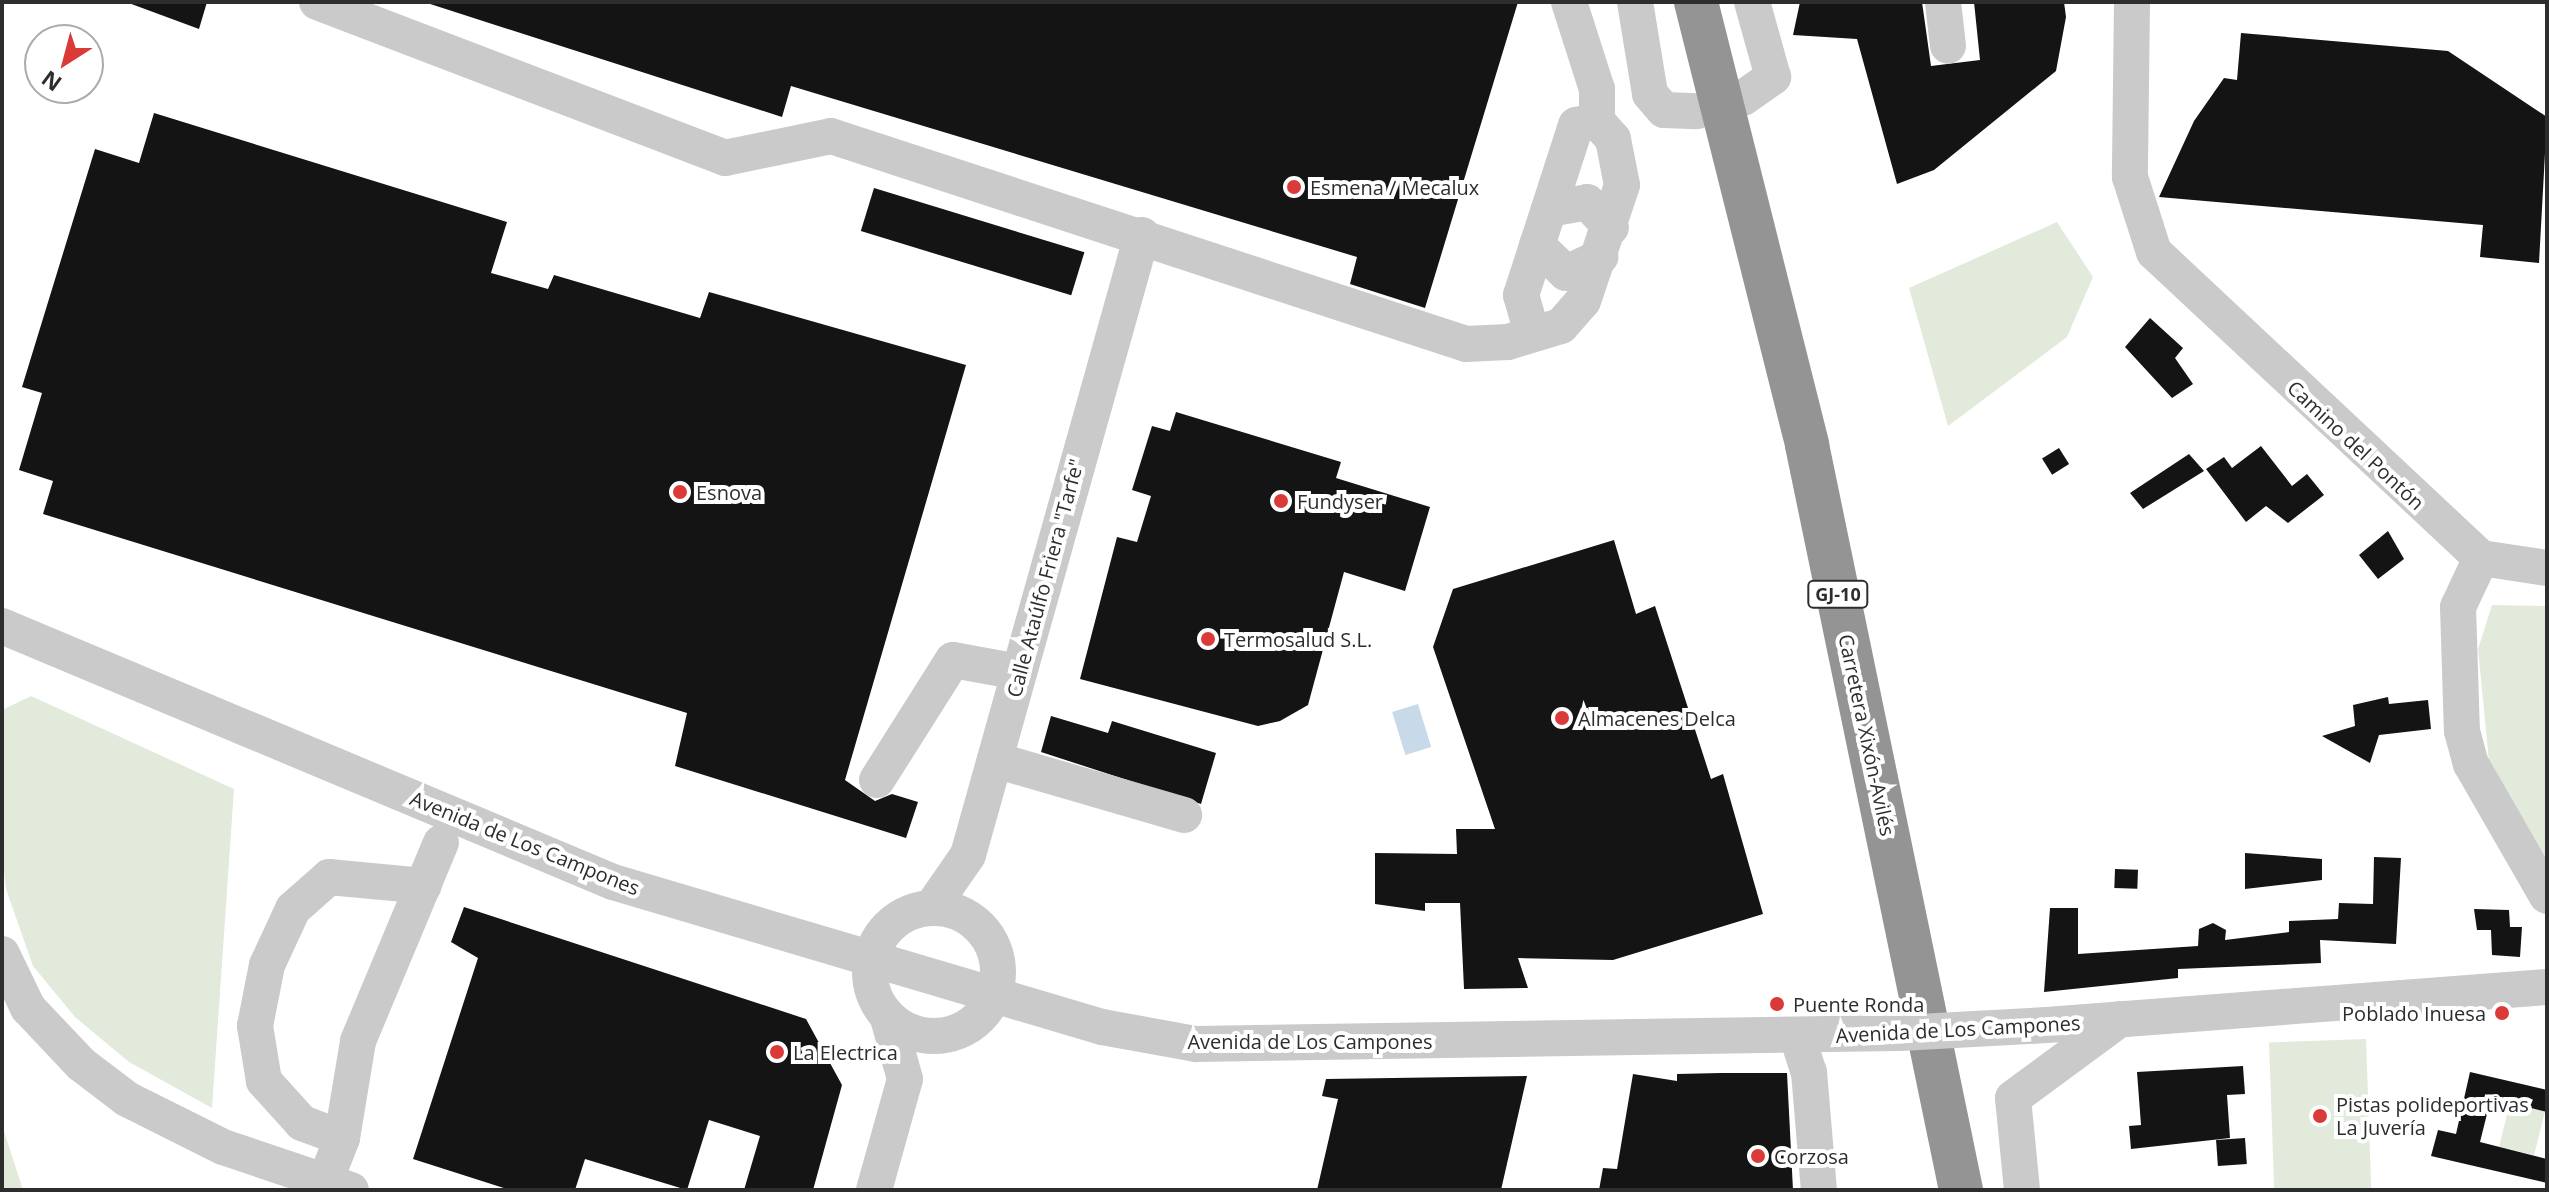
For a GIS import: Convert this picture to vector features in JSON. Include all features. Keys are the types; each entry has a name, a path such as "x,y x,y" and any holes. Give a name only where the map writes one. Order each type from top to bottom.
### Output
{"highway":[{"name":"Carretera Xixón-Avilés","path":"1696,2 1807,445 1961,1190"}],"street":[{"path":"317,2 725,158 831,136 1142,235 1466,344 1508,342 1531,331 1561,326 1583,301 1606,243 1622,185 1613,139 1597,121 1597,89 1569,2"},
{"path":"1635,2 1650,94 1664,110 1697,111"},
{"path":"1743,98 1773,77 1752,2"},
{"path":"1943,2 1948,46"},
{"name":"Camino del Pontón","path":"2132,2 2130,177 2154,252 2481,558"},
{"path":"1531,331 1521,295 1576,125 1597,121"},
{"path":"1549,209 1587,202 1606,243"},
{"name":"Calle Ataúlfo Friera \"Tarfe\"","path":"932,907 968,855 1142,235"},
{"path":"1537,245 1566,273 1606,243"},
{"path":"2547,568 2481,558 2458,607 2462,731 2471,764 2547,896"},
{"name":"Avenida de Los Campones","path":"2,626 613,882 995,995 1196,1044 1900,1033 2047,1025 2547,987"},
{"path":"877,780 953,660 1019,672"},
{"path":"995,760 1184,815"},
{"path":"2,954 28,1008 81,1064 127,1099 223,1147 338,1186 342,1138 358,1041 441,843"},
{"name":"Calle Ataúlfo Friera \"Tarfe\"","path":"968,855 975,921"},
{"path":"342,1138 302,1123 264,1081 255,1026 267,965 293,909 329,877 424,886"},
{"path":"874,1190 905,1079 951,1035 970,1026 995,995 997,955 975,921 932,907 892,922 870,958 876,1000 888,1018 905,1079"},
{"path":"888,1018 917,1034 951,1035"},
{"path":"2022,1190 2013,1098 2120,1019"},
{"path":"1797,1036 1809,1072 1819,1190"}],"green space":[{"path":"2057,222 2093,277 2067,337 1948,426 1909,288"},
{"path":"2492,605 2547,606 2547,860 2489,761 2478,649"},
{"path":"31,696 234,789 212,1108 129,1062 75,1017 33,966 6,889 2,853 2,710"},
{"name":"Pistas polideportivas La Juvería","path":"2366,1039 2371,1190 2274,1190 2269,1042"},
{"path":"2511,1099 2546,1108 2534,1155 2499,1147"},
{"path":"2,1125 23,1190 2,1190"}],"water":[{"path":"1418,704 1431,747 1405,755 1392,712"}],"building":[{"path":"126,2 207,2 199,29"},
{"name":"Esmena / Mecalux","path":"424,2 1518,2 1425,308 1350,284 1357,257 791,86 782,117"},
{"path":"1800,2 1922,2 1931,66 1980,60 1974,2 2064,2 2066,17 2056,71 1934,170 1897,184 1857,39 1793,35"},
{"path":"2241,33 2448,51 2547,117 2539,263 2480,257 2483,225 2159,197 2194,121 2224,78 2237,80"},
{"path":"154,113 507,222 491,273 548,289 554,275 700,318 709,292 966,365 845,780 875,801 892,794 918,802 906,838 675,766 687,713 43,514 53,481 19,470 42,393 22,387 95,149 139,163"},
{"path":"874,188 1084,252 1071,295 861,231"},
{"path":"2150,318 2183,348 2175,358 2193,384 2172,398 2125,347"},
{"path":"1176,412 1341,462 1336,478 1430,507 1405,591 1344,572 1308,705 1280,721 1258,726 1080,679 1117,537 1137,542 1151,496 1132,490 1152,426 1170,431"},
{"path":"2261,446 2292,486 2307,474 2324,495 2288,523 2266,506 2246,522 2206,469 2224,457 2232,468"},
{"path":"2059,448 2069,464 2052,475 2042,459"},
{"path":"2189,454 2204,471 2143,509 2130,493"},
{"path":"2388,531 2404,559 2378,579 2359,555"},
{"name":"Almacenes Delca","path":"1614,540 1636,614 1655,606 1711,779 1723,774 1763,914 1613,960 1518,958 1528,988 1464,989 1460,903 1425,903 1425,911 1375,904 1375,853 1457,854 1456,829 1495,829 1433,647 1453,589"},
{"path":"2388,697 2389,704 2428,700 2431,729 2379,735 2370,763 2322,736 2355,726 2353,705"},
{"path":"1051,716 1108,733 1112,721 1216,753 1201,804 1041,752"},
{"path":"2245,853 2322,859 2322,880 2245,889"},
{"path":"2374,857 2401,858 2396,944 2320,940 2321,963 2178,969 2178,978 2044,992 2050,908 2078,908 2078,954 2198,946 2199,929 2213,923 2226,930 2225,940 2289,932 2289,921 2338,919 2339,903 2373,904"},
{"path":"2115,869 2138,870 2137,889 2114,888"},
{"path":"464,907 806,1019 842,1085 813,1190 744,1190 760,1136 709,1120 687,1190 585,1159 575,1190 510,1190 413,1159 478,958 451,942"},
{"path":"2474,909 2509,910 2510,927 2522,927 2520,957 2492,955 2491,930 2477,930"},
{"path":"2243,1066 2245,1094 2227,1095 2230,1138 2131,1149 2129,1126 2141,1125 2137,1072"},
{"path":"2470,1072 2547,1090 2547,1112 2491,1098 2480,1142 2547,1159 2547,1183 2431,1156 2438,1130 2456,1134"},
{"path":"1787,1073 1793,1190 1599,1190 1603,1168 1617,1169 1633,1074 1677,1081 1677,1074"},
{"path":"1527,1076 1501,1190 1317,1190 1338,1099 1322,1096 1326,1079"},
{"path":"2245,1138 2247,1164 2218,1166 2216,1140"}],"place":[{"name":"Esmena / Mecalux","path":"1294,187"},
{"name":"Esnova","path":"680,492"},
{"name":"Fundyser","path":"1281,501"},
{"name":"Termosalud S.L.","path":"1208,639"},
{"name":"Almacenes Delca","path":"1562,718"},
{"name":"Puente Ronda","path":"1777,1004"},
{"name":"Poblado Inuesa","path":"2502,1013"},
{"name":"La Electrica","path":"777,1052"},
{"name":"Pistas polideportivas La Juvería","path":"2320,1116"},
{"name":"Corzosa","path":"1758,1156"}]}
